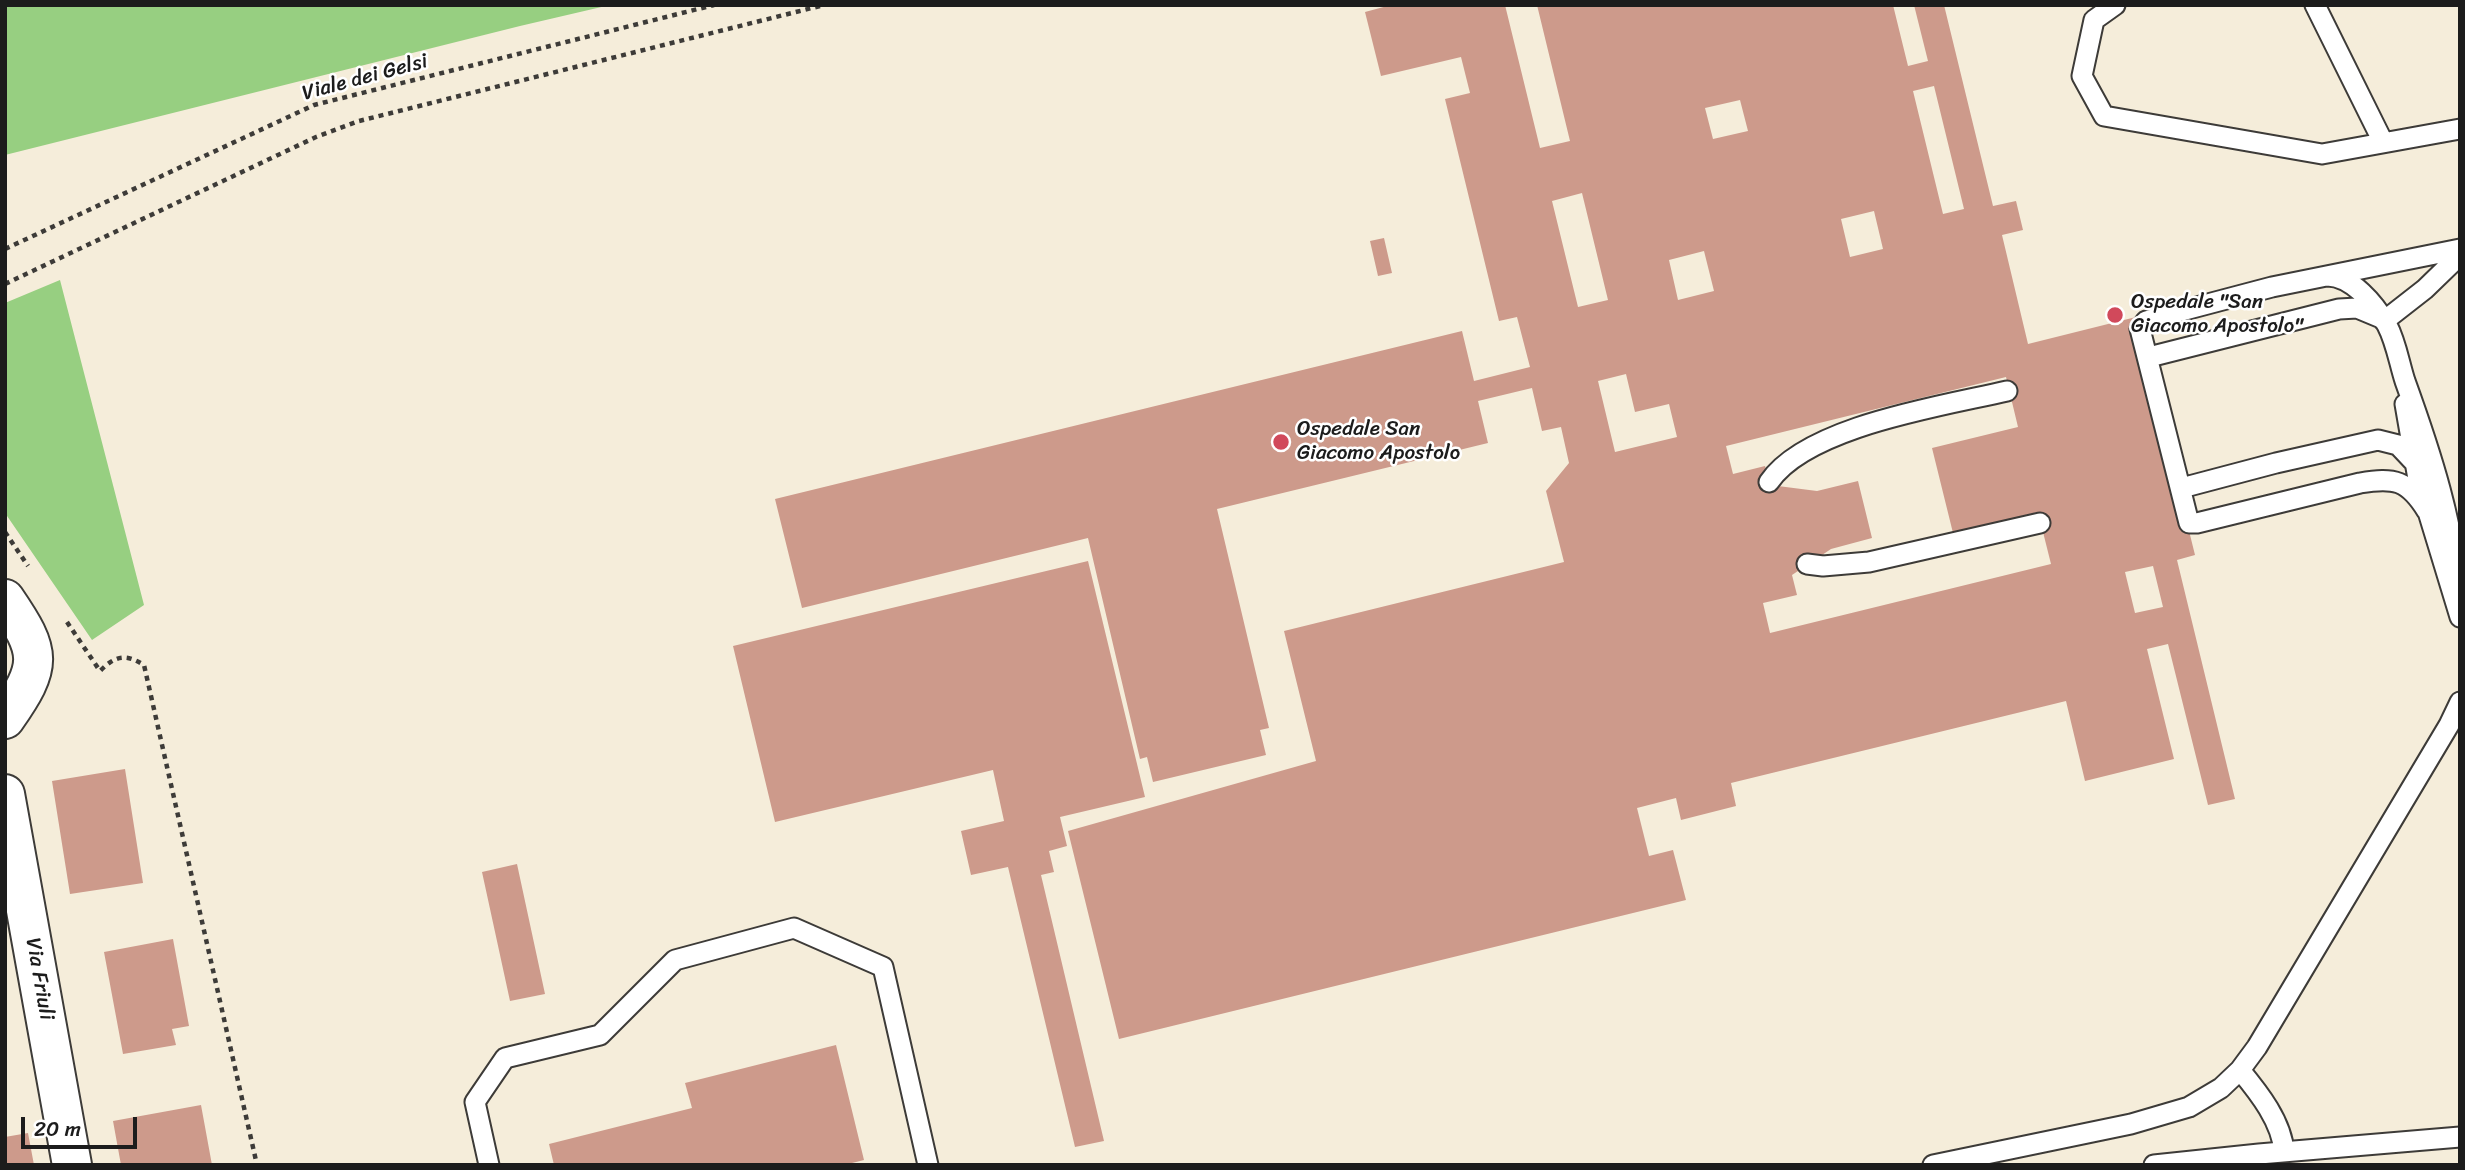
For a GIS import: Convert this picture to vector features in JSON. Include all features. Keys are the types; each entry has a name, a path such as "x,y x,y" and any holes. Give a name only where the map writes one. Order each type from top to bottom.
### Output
{"street":[{"path":"5,599 29,635 33,655 29,683 5,719"},
{"name":"Via Friuli","path":"5,794 72,1165"}],"lane":[{"path":"2115,5 2094,20 2082,76 2104,116 2322,154 2460,129"},
{"path":"2315,5 2383,142"},
{"path":"2427,511 2409,489 2387,479 2193,524 2187,521 2140,332 2142,324 2166,314 2319,277 2460,249"},
{"path":"2384,321 2435,281 2460,256"},
{"path":"2319,277 2341,278 2360,291 2384,321 2395,344 2438,479 2455,556 2460,603"},
{"path":"2157,355 2339,309 2357,308 2375,314 2384,321"},
{"path":"2401,368 2415,464 2460,617"},
{"path":"1769,482 1776,471 1799,454 1846,432 1903,415 2007,391"},
{"path":"2189,486 2378,440 2398,445 2415,464"},
{"path":"1807,564 1823,566 1869,562 2040,523"},
{"path":"1933,1165 2130,1124 2175,1111 2208,1098 2240,1070 2291,993 2459,704"},
{"path":"489,1165 475,1102 505,1058 600,1035 675,960 794,928 883,967 928,1165"},
{"path":"2240,1070 2279,1128 2284,1152"},
{"path":"2154,1165 2460,1137"}],"path":[{"name":"Viale dei Gelsi","path":"5,249 314,105 714,5"},
{"path":"5,284 316,137 359,121 824,5"},
{"path":"100,671 111,660 131,657 144,665 257,1165"}],"green space":[{"path":"5,5 610,5 5,155"},
{"path":"60,280 144,605 92,640 5,513 5,303"}],"building":[{"path":"1391,5 1505,5 1540,148 1570,141 1537,5 1893,5 1908,66 1928,61 1914,5 1944,5 1993,206 2016,201 2023,230 2002,235 2028,344 2136,317 2195,555 2177,560 2235,799 2208,805 2168,644 2147,649 2174,759 2085,781 2066,701 1731,783 1736,806 1681,820 1676,798 1637,808 1649,856 1673,850 1686,900 1119,1039 1068,831 1316,761 1284,631 1564,562 1546,491 1569,463 1561,427 1542,431 1532,388 1478,401 1488,443 1217,509 1269,728 1260,730 1266,755 1153,782 1147,757 1140,759 1088,538 802,608 775,499 1462,331 1474,381 1530,367 1517,317 1499,321 1445,99 1470,93 1461,57 1381,76 1365,12","holes":["1934,86 1964,209 1943,214 1913,91","1740,100 1748,131 1713,139 1705,108","1582,193 1608,300 1578,307 1552,201","1874,211 1883,249 1850,257 1841,219","1704,251 1714,291 1678,300 1669,260","1626,374 1635,412 1669,404 1677,437 1615,452 1598,381","2006,377 2018,427 1932,448 1953,533 2038,512 2051,564 1770,633 1763,603 1797,595 1792,575 1831,549 1872,538 1858,481 1817,491 1770,485 1765,466 1733,474 1726,446","2153,566 2163,607 2135,613 2125,572"]},
{"path":"1384,238 1392,273 1378,276 1370,241"},
{"path":"1088,561 1145,797 1060,817 1067,846 1049,851 1054,872 1041,875 1104,1141 1075,1147 1008,867 971,875 961,831 1004,821 993,770 775,822 733,646"},
{"path":"125,769 143,883 70,894 52,781"},
{"path":"517,864 545,994 510,1001 482,872"},
{"path":"173,939 189,1026 172,1029 176,1045 123,1054 104,952"},
{"path":"836,1045 864,1160 844,1165 554,1165 549,1144 692,1108 685,1083"},
{"path":"201,1105 212,1165 121,1165 113,1121"},
{"path":"28,1133 34,1165 5,1165 5,1137"}],"place":[{"name":"Ospedale \"San Giacomo Apostolo\"","path":"2115,315"},
{"name":"Ospedale San Giacomo Apostolo","path":"1281,442"}]}
